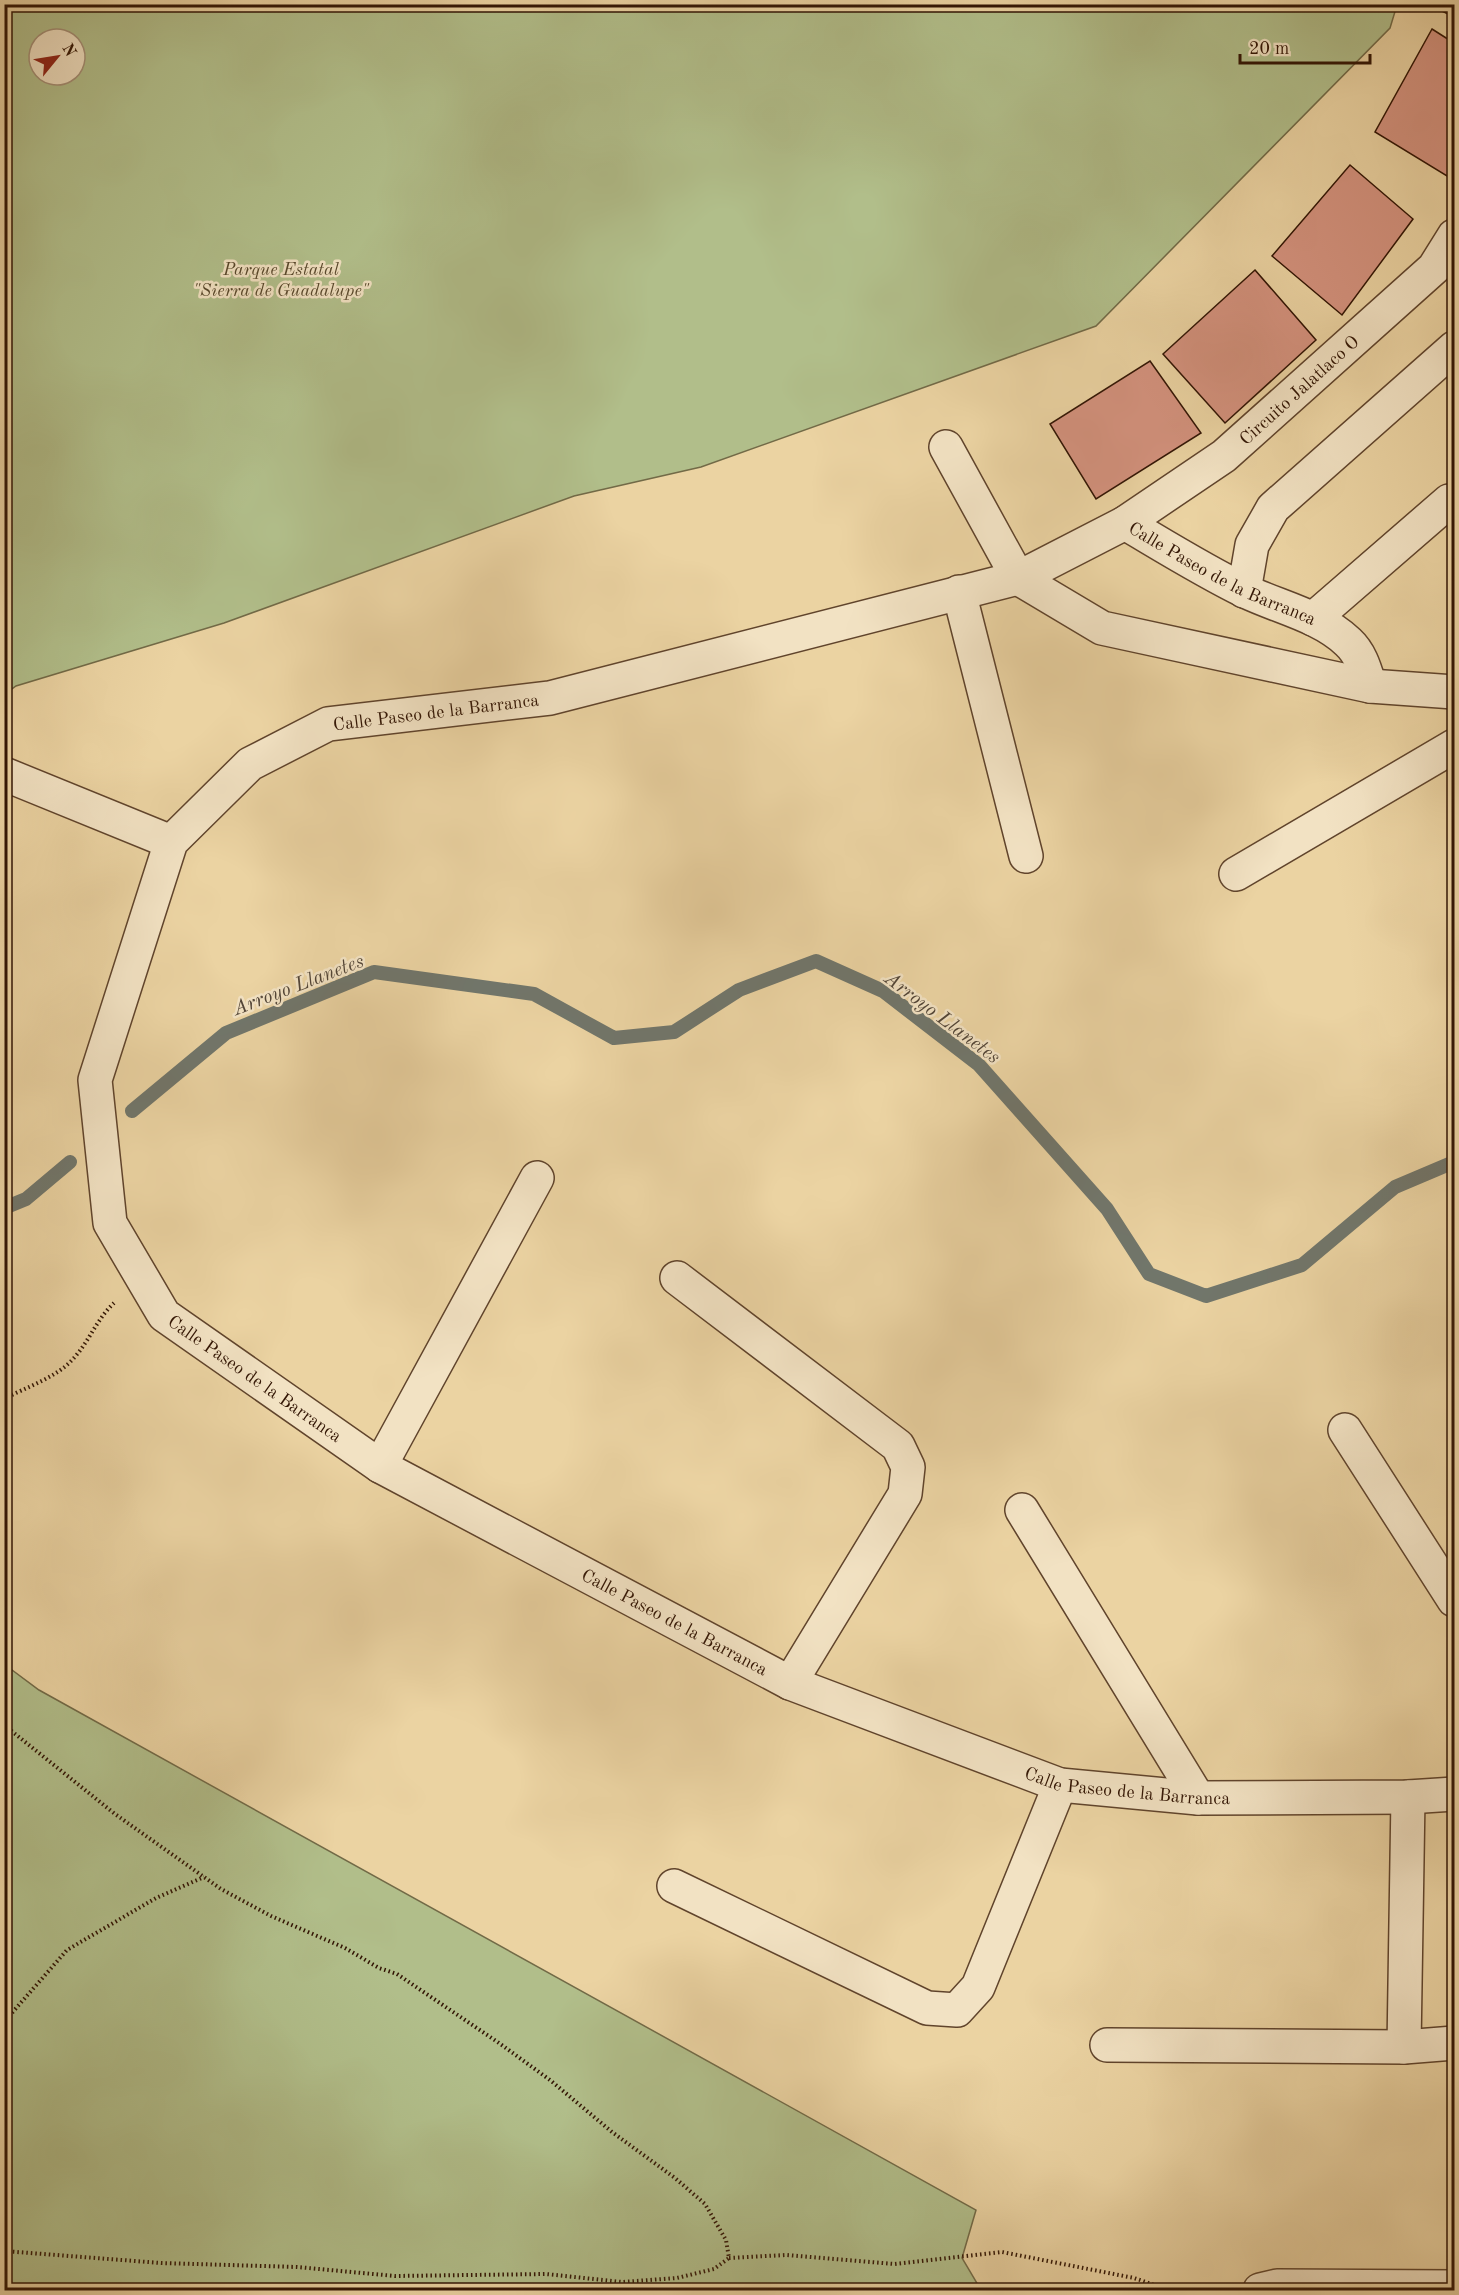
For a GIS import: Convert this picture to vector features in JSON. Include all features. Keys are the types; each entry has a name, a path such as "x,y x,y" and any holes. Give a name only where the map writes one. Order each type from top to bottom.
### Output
{"street":[{"name":"Circuito Jalatlaco O","path":"1125,523 1224,456 1434,268 1455,236"},
{"path":"1244,591 1252,546 1273,508 1455,348"},
{"path":"946,447 1018,578 1102,628 1370,686 1455,692"},
{"path":"1313,619 1449,501"},
{"name":"Calle Paseo de la Barranca","path":"1370,686 1362,660 1353,647 1340,636 1313,619 1244,591 1125,523 1018,578 550,698 328,724 250,764 171,842 95,1080 110,1223 164,1315 380,1466 790,1683 1060,1785 1198,1798 1408,1797 1455,1794"},
{"path":"959,592 1026,856"},
{"path":"1236,874 1455,746"},
{"path":"4,774 171,842"},
{"path":"380,1466 537,1178"},
{"path":"677,1278 898,1446 908,1467 905,1494 790,1683"},
{"path":"1345,1430 1455,1600"},
{"path":"1022,1510 1198,1798"},
{"path":"674,1886 927,2008 957,2010 978,1987 1060,1785"},
{"path":"1404,2047 1408,1797"},
{"path":"1107,2045 1404,2047 1455,2043"},
{"path":"1260,2290 1277,2286 1455,2287"}],"path":[{"path":"4,1399 71,1362 84,1346 102,1314 145,1283"},
{"path":"4,1725 115,1814 204,1877 263,1912 345,1947 379,1968 397,1974 550,2080 612,2132 659,2165 705,2204 726,2240 729,2259"},
{"path":"4,2016 11,2014 67,1950 156,1898 204,1877"},
{"path":"4,2251 161,2263 297,2266 395,2276 546,2274 622,2282 677,2278 714,2269 729,2259 786,2255 895,2264 1002,2252 1134,2278 1169,2290"}],"green space":[{"name":"Parque Estatal \"Sierra de Guadalupe\"","path":"5,4 1397,4 1390,28 1096,326 701,467 574,496 224,623 16,686 5,694"},
{"path":"4,1664 39,1690 976,2210 962,2258 981,2290 5,2290"}],"building":[{"path":"1441,4 1454,4 1454,17 1440,10"},
{"path":"1432,29 1454,43 1454,164 1447,176 1375,132"},
{"path":"1350,165 1413,219 1342,315 1272,256"},
{"path":"1255,270 1316,340 1225,423 1163,354"},
{"path":"1150,361 1201,433 1096,499 1050,424"}],"waterway":[{"name":"Arroyo Llanetes","path":"132,1111 226,1033 374,972 534,994 614,1038 674,1032 739,990 816,961 883,991 979,1065 1107,1209 1149,1274 1206,1296 1302,1265 1395,1187 1454,1162"},
{"name":"Arroyo Llanetes","path":"4,1208 26,1199 70,1162"}]}
